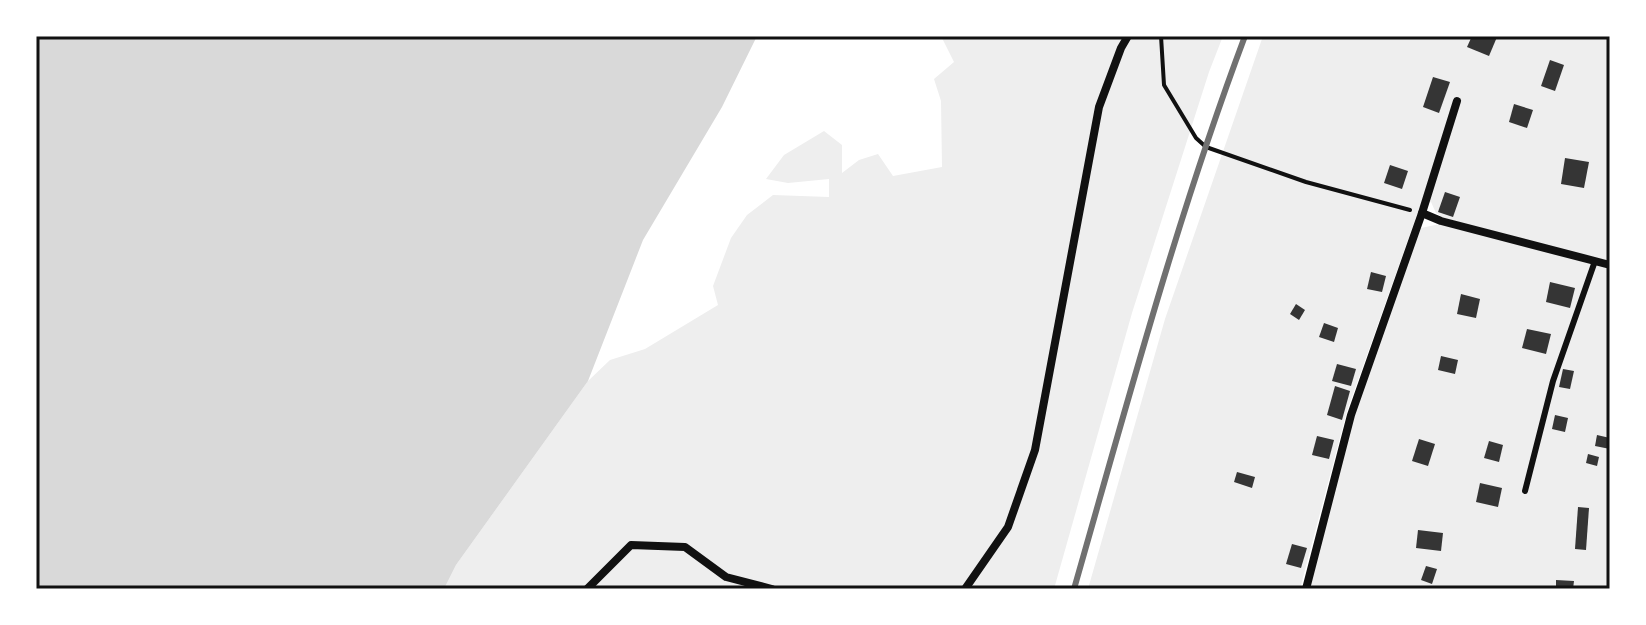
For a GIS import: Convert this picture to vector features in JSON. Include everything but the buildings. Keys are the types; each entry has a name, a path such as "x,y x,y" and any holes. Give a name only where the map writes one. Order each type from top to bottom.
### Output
{"street":[{"path":"965,589 1008,527 1035,450 1099,107 1128,36"},
{"path":"1306,589 1351,415 1422,213 1457,101"},
{"path":"1422,213 1441,221 1610,265"},
{"path":"587,589 631,545 685,547 726,577 772,589"}],"lane":[{"path":"1525,491 1553,381 1595,261"}],"path":[{"path":"1161,36 1164,85 1196,138 1206,147 1306,182 1422,213"}],"shaded area":[{"path":"36,36 757,36 722,107 643,240 588,381 456,565 444,589 36,589"},
{"path":"941,36 1223,36 1132,313 1054,589 444,589 456,565 588,381 610,360 645,349 718,305 713,286 731,238 747,215 773,195 829,197 829,179 788,183 766,179 784,155 824,131 842,145 842,173 859,160 878,154 893,176 942,167 941,101 934,79 954,62"},
{"path":"1263,36 1610,36 1610,262 1444,218 1436,213 1431,202 1420,206 1347,411 1300,589 1088,589 1165,319"},
{"path":"1440,224 1610,268 1610,589 1309,589 1354,416 1415,237 1421,228"}],"railway":[{"path":"1074,589 1175,242 1245,36"}]}
